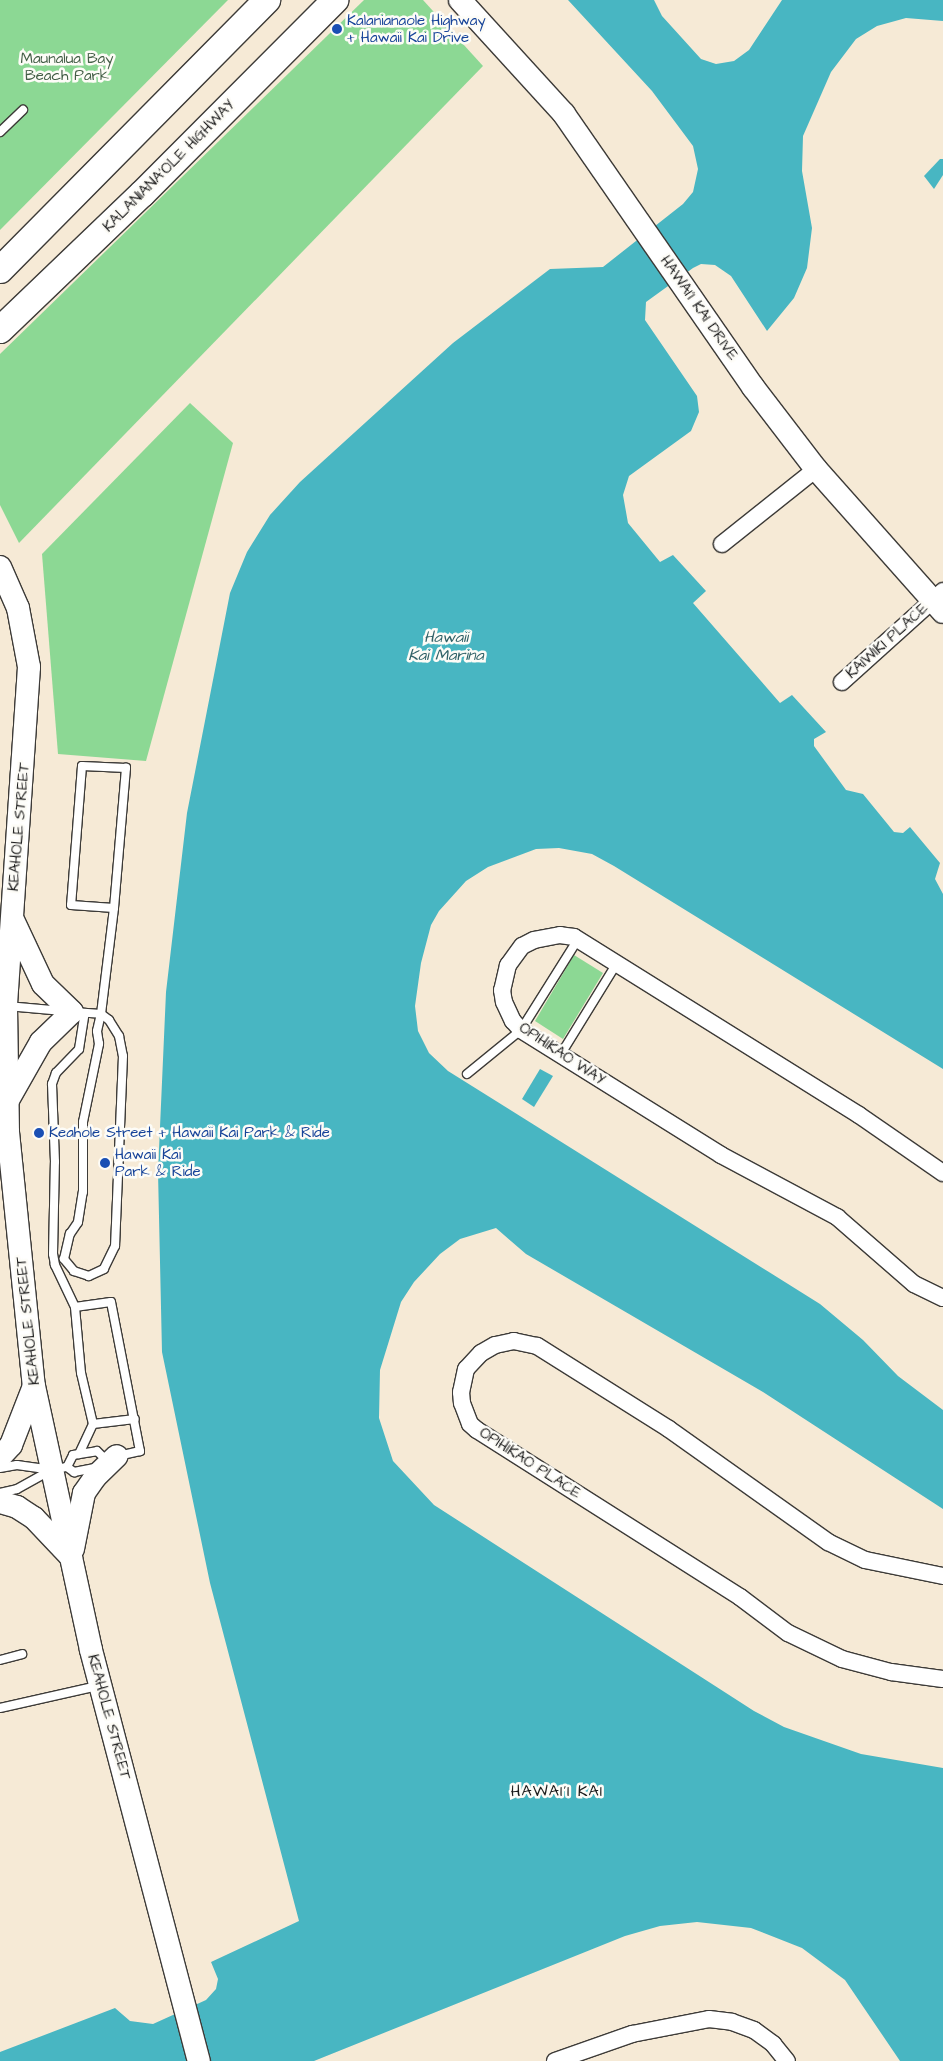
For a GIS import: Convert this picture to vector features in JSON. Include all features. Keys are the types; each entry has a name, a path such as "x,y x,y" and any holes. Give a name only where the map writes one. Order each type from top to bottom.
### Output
{"highway":[{"path":"0,270 267,0"},
{"name":"KALANIANA’OLE HIGHWAY","path":"0,330 142,194 335,0"}],"main road":[{"name":"HAWAI’I KAI DRIVE","path":"460,0 564,114 753,387 816,469 940,601"},
{"name":"KEAHOLE STREET","path":"0,567 23,627 30,680 12,917 3,1006 3,1093 34,1386 59,1468 71,1558 101,1685 184,1994 199,2061"},
{"path":"0,942 12,917"},
{"path":"3,1093 41,1042 79,1012 42,984 12,917"},
{"path":"0,1457 11,1445 34,1386"},
{"path":"71,1558 84,1493 111,1457"},
{"path":"0,1502 17,1507 34,1518 71,1558"}],"street":[{"path":"722,544 816,469"},
{"name":"KAIWIKI PLACE","path":"842,682 940,601"},
{"name":"OPIHIKAO WAY","path":"943,1173 859,1115 578,939 560,935 534,940 522,946 508,965 502,990 504,1002 513,1021 522,1030 721,1155 837,1217 914,1284 943,1298"},
{"name":"OPIHIKAO PLACE","path":"943,1576 872,1562 828,1542 669,1430 537,1346 514,1341 495,1345 481,1352 466,1369 461,1392 462,1403 470,1424 477,1430 725,1587 788,1633 842,1659 891,1672 943,1679"},
{"path":"555,2061 632,2034 709,2019 732,2022 754,2030 773,2044 787,2061"}],"lane":[{"path":"0,132 23,110"},
{"path":"3,1006 101,1014 119,1036 123,1056 119,1203 115,1246 104,1269 90,1276 74,1271 64,1260 70,1234 78,1222 83,1192 83,1122 99,1044 101,1014 114,908 126,768 82,766 71,905 114,908"},
{"path":"467,1074 522,1030 578,939"},
{"path":"561,1054 617,963"},
{"path":"79,1012 79,1049 56,1073 52,1084 56,1162 53,1254 55,1265 75,1307 81,1373 93,1424 79,1454"},
{"path":"0,1468 17,1466 59,1468 74,1472 99,1468 111,1457 140,1451 136,1419 111,1302 75,1307"},
{"path":"93,1424 136,1419"},
{"path":"0,1493 17,1489 59,1468 73,1455 97,1451 111,1457"},
{"path":"0,1660 22,1654"},
{"path":"0,1708 101,1685"}],"green space":[{"name":"Maunalua Bay Beach Park","path":"0,0 228,0 0,230"},
{"path":"364,0 423,0 483,66 19,543 0,505 0,354"},
{"path":"190,403 233,443 146,761 58,754 42,554"},
{"path":"574,955 603,973 563,1039 535,1021"}],"water":[{"name":"Hawaii Kai Marina","path":"568,0 654,0 662,16 701,59 716,64 734,61 749,50 782,0 943,0 943,21 906,18 877,26 856,39 831,72 803,136 802,171 812,228 807,268 794,298 767,331 731,276 715,265 701,264 693,268 646,302 645,320 697,396 699,412 691,431 629,476 623,495 628,523 660,562 673,555 706,591 693,603 780,703 792,695 826,732 814,739 814,746 846,790 863,794 894,832 903,833 910,827 940,863 935,879 943,894 943,1069 614,866 592,854 559,848 536,849 488,867 466,881 439,911 431,925 421,963 415,1006 418,1031 429,1053 448,1071 820,1304 863,1340 898,1376 943,1410 943,1509 763,1392 526,1254 496,1228 460,1239 440,1254 414,1282 401,1302 380,1370 379,1418 393,1461 434,1505 754,1711 784,1727 861,1754 943,1768 943,2061 900,2061 845,1980 802,1948 751,1928 697,1922 660,1926 625,1936 314,2061 0,2061 0,2052 115,2008 130,2021 153,2024 206,2000 216,1989 218,1979 211,1962 299,1921 210,1583 162,1352 158,1172 166,992 187,813 230,593 247,552 270,515 300,482 453,343 550,269 603,267 683,204 693,192 698,169 693,146 652,91"},
{"path":"940,159 943,159 943,175 934,189 924,176"},
{"path":"540,1069 553,1076 534,1107 522,1099"}],"place":[{"name":"Kalanianaole Highway + Hawaii Kai Drive","path":"337,29"},
{"name":"Keahole Street + Hawaii Kai Park & Ride","path":"39,1133"},
{"name":"Hawaii Kai Park & Ride","path":"105,1163"}],"district":[{"name":"HAWAI’I KAI","path":"557,1791"}]}
